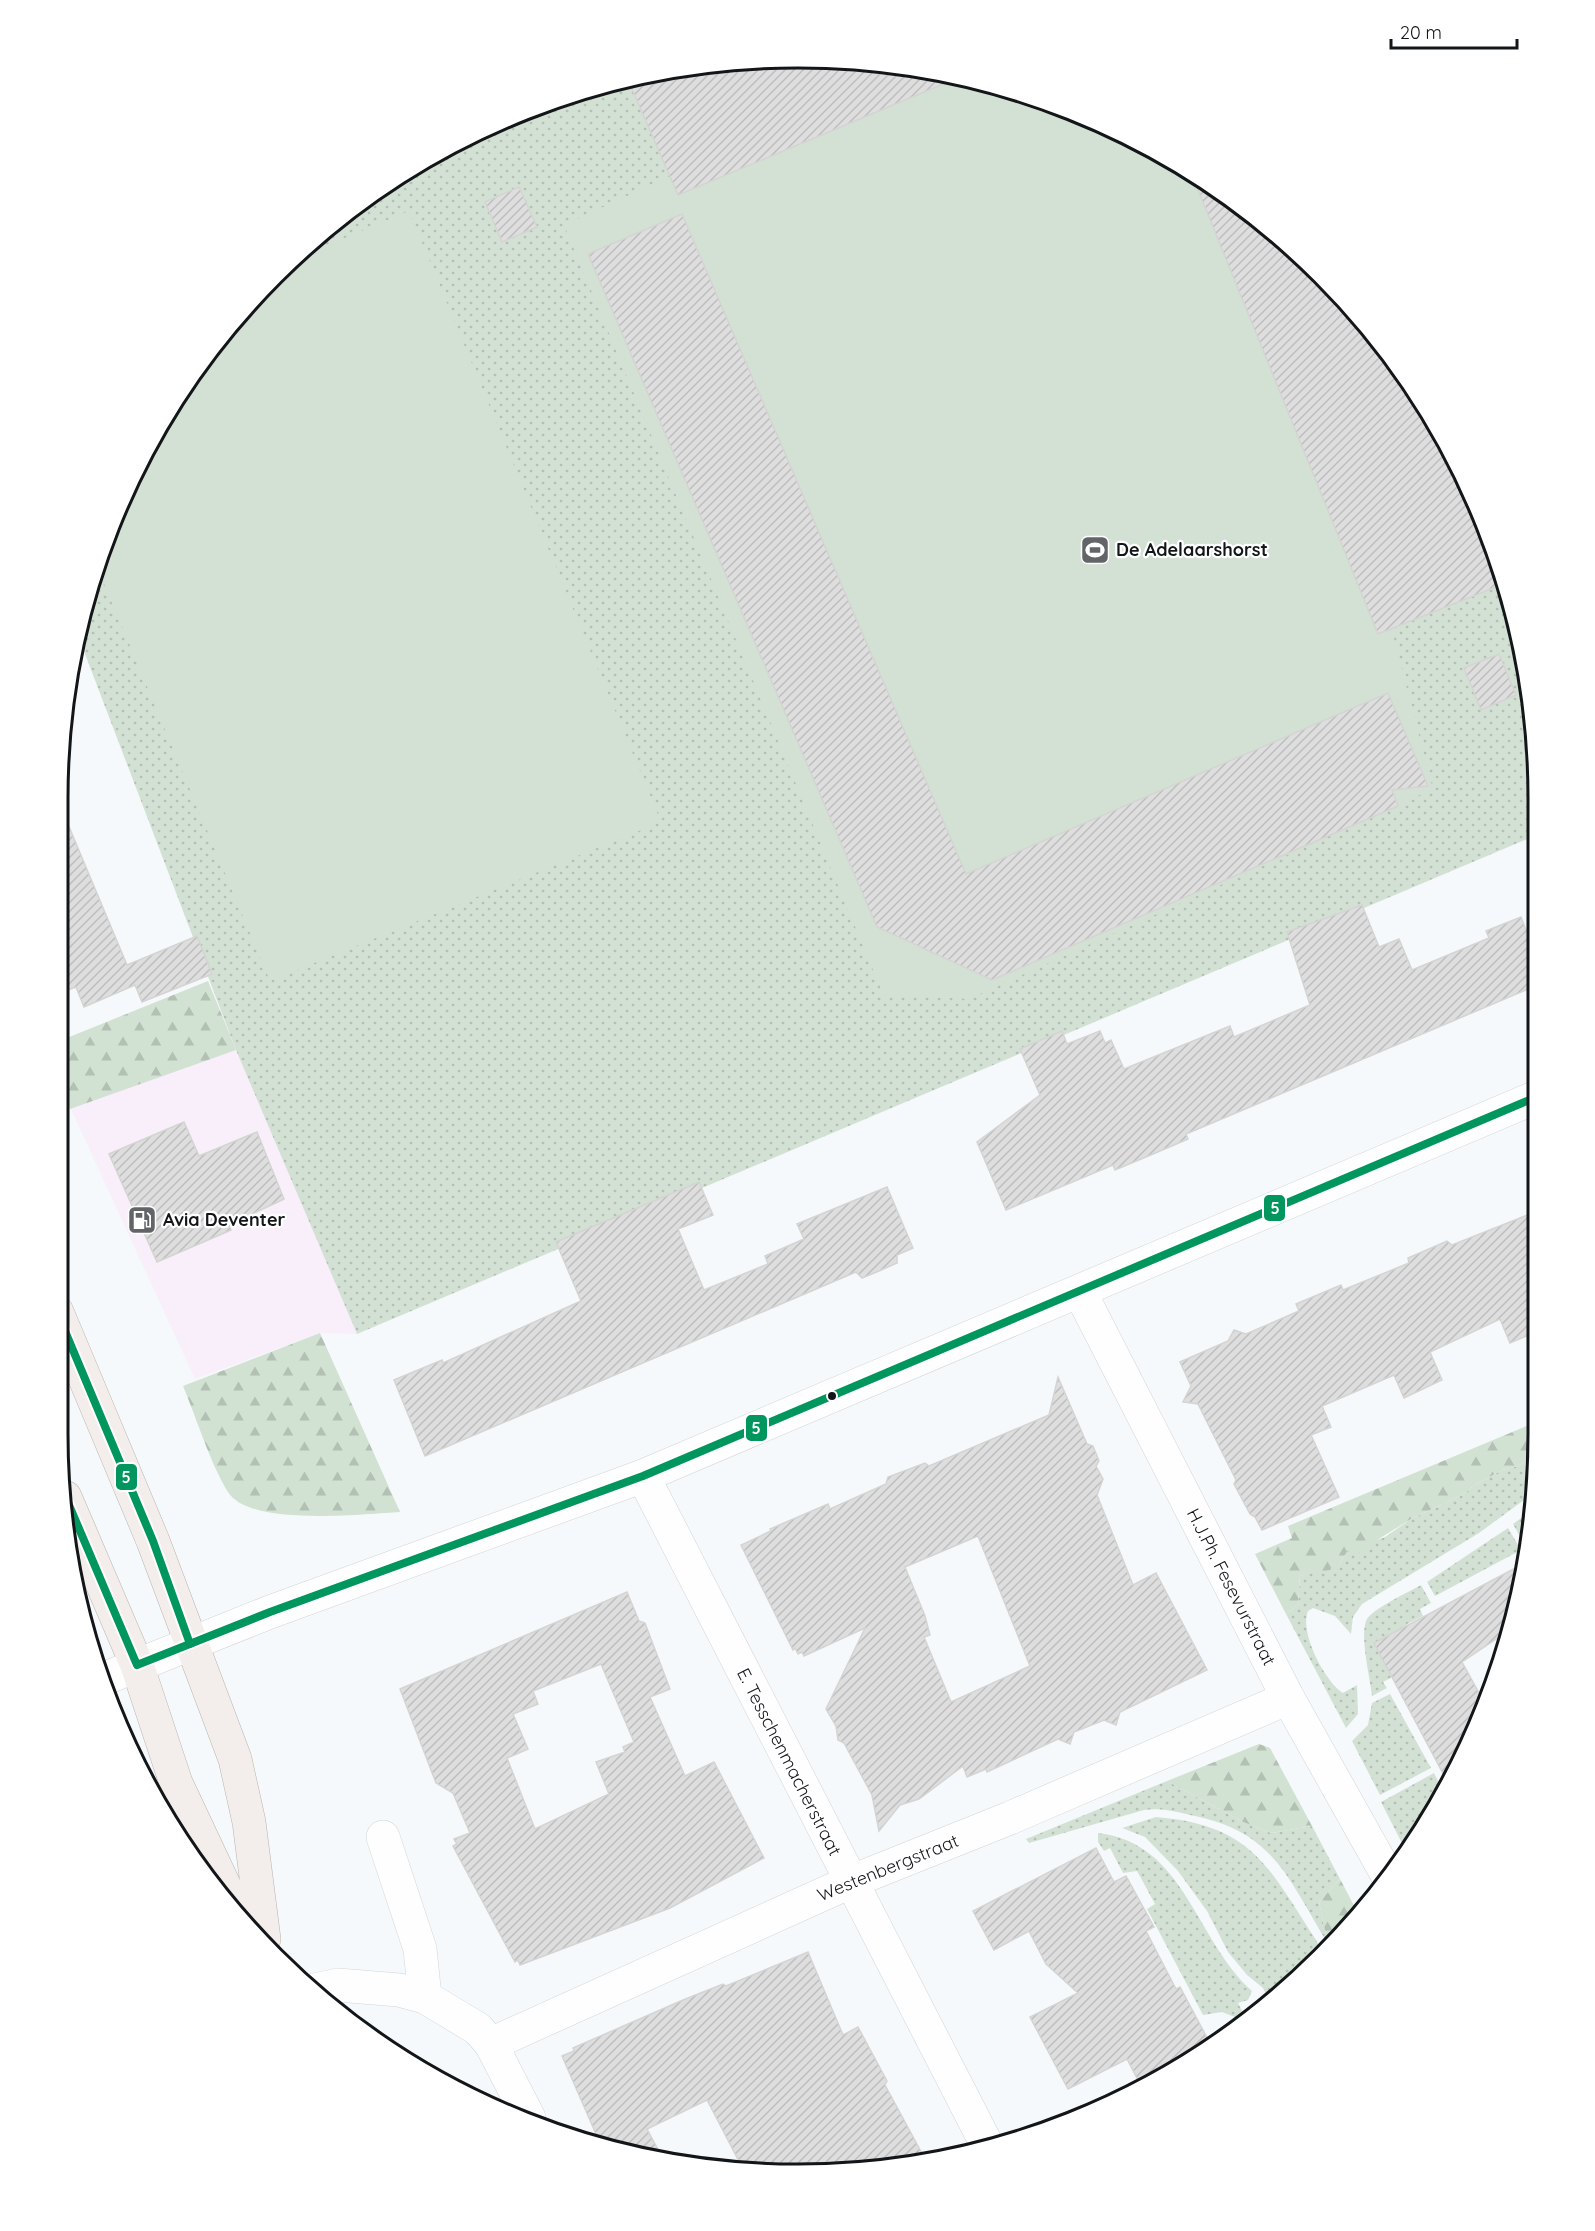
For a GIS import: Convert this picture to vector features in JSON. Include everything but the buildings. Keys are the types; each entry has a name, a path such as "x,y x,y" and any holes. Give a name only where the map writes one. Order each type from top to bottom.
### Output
{"main road":[{"path":"68,1338 153,1541 235,1759 249,1822 263,1930"},
{"path":"72,1514 137,1665 176,1783 224,1885"}],"street":[{"path":"109,1677 270,1612 643,1476 1528,1101"},
{"name":"H.J.Ph. Fesevurstraat","path":"1080,1292 1288,1698 1384,1868"},
{"name":"E. Tesschenmacherstraat","path":"643,1476 984,2139"},
{"name":"Westenbergstraat","path":"491,2044 850,1882 1010,1818 1288,1698"},
{"path":"383,1837 420,1948 425,1997"},
{"path":"324,1988 399,1990 425,1997 477,2029 491,2044 525,2111"}],"shaded area":[{"path":"208,981 357,1334 320,1333 195,1379 68,1103 68,1038"}],"green space":[{"path":"798,68 845,69 940,82 986,92 1077,123 1120,143 1181,177 1314,281 1377,353 1404,392 1430,433 1472,518 1503,609 1513,655 1526,750 1528,839 357,1334 236,1050 83,649 92,609 123,518 165,432 218,353 249,316 281,281 353,218 433,165 518,123 609,92 655,82 750,69"},
{"name":"De Adelaarshorst","path":"750,69 845,69 940,82 986,92 1032,106 1077,123 1162,165 1242,218 1314,281 1377,353 1430,433 1472,518 1489,563 1497,588 1391,627 1433,789 969,999 883,994 564,225 679,172 699,75"},
{"path":"409,211 661,822 270,981 102,578 123,518 165,432 218,353 281,281 314,251"},
{"path":"208,981 236,1050 70,1109 68,1104 68,1038"},
{"path":"320,1333 400,1512 308,1516 259,1510 240,1503 228,1492 216,1468 183,1386"},
{"path":"1528,1425 1527,1460 1518,1466 1502,1470 1473,1486 1464,1494 1411,1519 1377,1540 1368,1550 1355,1553 1348,1550 1340,1563 1325,1572 1319,1571 1300,1576 1298,1605 1286,1614 1255,1554 1292,1538 1288,1526"},
{"path":"1527,1460 1524,1500 1479,1533 1362,1604 1353,1617 1351,1634 1335,1616 1313,1608 1308,1611 1307,1631 1315,1656 1322,1668 1343,1693 1357,1685 1358,1714 1346,1728 1286,1614 1298,1605 1300,1576 1340,1563 1348,1550 1385,1537 1411,1519 1464,1494 1473,1486 1502,1470 1518,1466"},
{"path":"1522,1517 1520,1536 1513,1524"},
{"path":"1508,1528 1518,1545 1517,1552 1435,1596 1427,1582"},
{"path":"1421,1585 1431,1603 1420,1609 1423,1616 1407,1624 1391,1678 1383,1682 1387,1688 1372,1696 1364,1637 1366,1621 1382,1606"},
{"path":"1390,1694 1431,1768 1380,1795 1352,1741 1368,1725 1372,1703"},
{"path":"1259,1744 1270,1748 1312,1826 1271,1833 1243,1822 1167,1781"},
{"path":"1434,1773 1438,1782 1402,1842 1381,1802"},
{"path":"1167,1781 1243,1822 1271,1833 1312,1826 1340,1879 1319,1902 1326,1936 1325,1938 1275,1860 1260,1845 1241,1832 1218,1822 1172,1811 1144,1810 1029,1843 1026,1839"},
{"path":"1156,1817 1215,1829 1237,1840 1270,1871 1319,1945 1266,1993 1228,1952 1207,1911 1178,1871 1145,1837 1122,1828"},
{"path":"1098,1833 1127,1841 1151,1855 1170,1874 1216,1946 1252,1991 1248,2000 1238,2003 1242,2011 1247,2009 1236,2017 1222,2012 1203,2015 1147,1909 1155,1904 1137,1871 1123,1873 1110,1848 1104,1851 1098,1842"},
{"path":"1340,1879 1354,1905 1326,1937 1319,1902"}],"transit line":[{"name":"5","path":"72,1513 137,1665 270,1612 643,1476 1528,1101"},
{"name":"5","path":"68,1338 153,1541 190,1644"}],"place":[{"name":"De Adelaarshorst","path":"1095,550"},
{"name":"Avia Deventer","path":"142,1220"}]}
